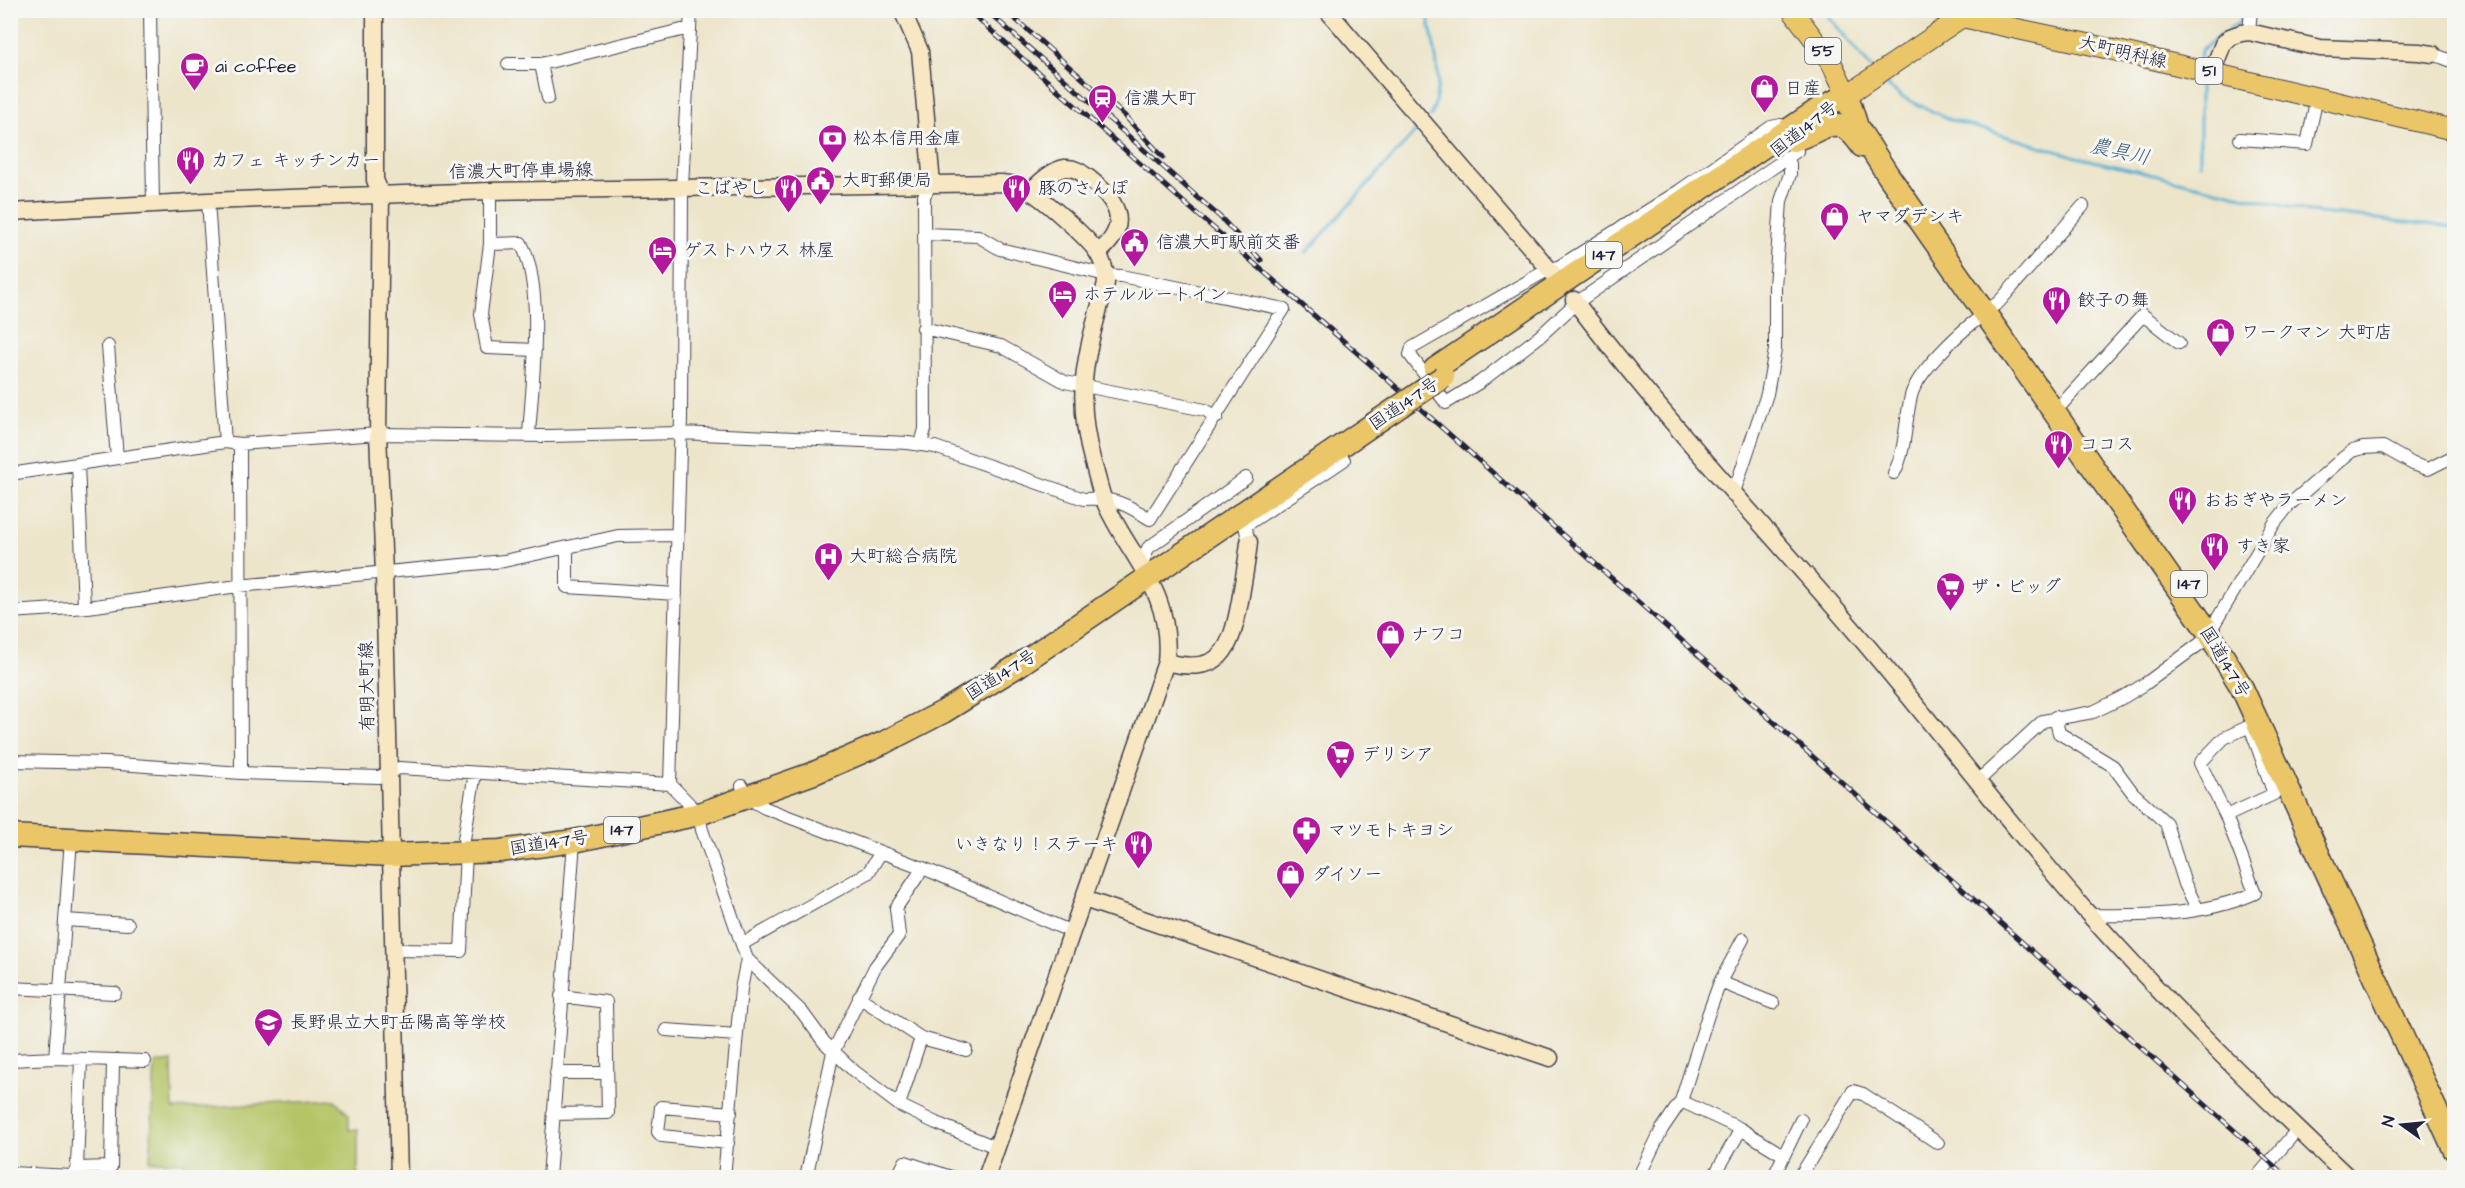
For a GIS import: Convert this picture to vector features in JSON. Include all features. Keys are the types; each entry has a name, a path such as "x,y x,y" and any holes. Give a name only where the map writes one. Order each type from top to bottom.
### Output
{"highway":[{"name":"国道147号","path":"10,836 391,848 574,841 694,808 744,791 857,741 923,707 984,672 1145,571 1789,142 1819,109 1855,90"},
{"name":"国道147号","path":"1855,90 1857,127 1888,175 1988,311 2249,678 2299,781 2454,1118"},
{"name":"国道147号","path":"1855,90 1897,171 1988,311 2062,405 2212,627 2454,1149"},
{"name":"147","path":"1789,142 1825,125 1850,130 1879,170 1888,175"},
{"name":"国道147号","path":"465,846 694,808"},
{"name":"国道147号","path":"10,822 391,848"}],"main road":[{"name":"55","path":"1792,10 1855,90"},
{"path":"1855,90 1962,17"},
{"name":"大町明科線","path":"1962,17 2212,72 2454,130"}],"street":[{"path":"150,10 153,205"},
{"name":"有明大町線","path":"375,10 375,180 381,194 378,434 384,573 399,1178"},
{"path":"670,784 680,433 682,187 691,10"},
{"path":"902,10 920,51 932,173 931,184 924,196 925,429 921,444"},
{"path":"1328,10 1553,274"},
{"path":"1937,10 1962,17"},
{"path":"2249,32 2251,10"},
{"path":"508,64 541,64 690,28"},
{"path":"2212,72 2219,52 2229,38 2249,32 2320,48 2420,52 2454,62"},
{"path":"541,64 548,98"},
{"path":"2240,139 2307,144 2317,97"},
{"path":"1734,492 1767,394 1774,350 1775,287 1781,201 1790,174 1789,142 1786,127 1781,125 1771,127 1553,274 1544,272 1410,351 1410,355 1446,403 1480,382 1540,336 1575,301 1789,142"},
{"path":"986,1178 1166,662 1168,638 1166,622 1145,571 1103,498 1085,432 1083,387 1088,349 1106,283 1106,275 1098,253 1083,236 1031,191 1063,168 1079,171 1097,185 1115,206 1119,221 1110,243 1098,253"},
{"name":"信濃大町停車場線","path":"10,212 381,194 682,187 1001,183 1014,184 1031,191"},
{"path":"490,191 490,244 482,314 487,348 535,350"},
{"path":"208,201 225,442"},
{"path":"1894,473 1913,389 1943,350 1988,311 2083,206"},
{"path":"10,474 225,442 240,444 378,434 680,433 921,444 1084,499 1103,498 1124,503 1150,519 1284,309 1121,276 1106,275 1000,249 978,237 924,234"},
{"path":"490,244 521,243 529,258 534,307 535,350 529,435"},
{"path":"1575,301 1658,405 1863,641 2089,915 2171,1004 2297,1130 2349,1178"},
{"path":"2062,405 2144,315 2179,343"},
{"path":"923,328 1001,346 1053,376 1083,387 1205,410 1217,417"},
{"path":"108,346 117,458"},
{"path":"240,444 238,586 242,682 241,773"},
{"path":"1978,781 2038,725 2055,717 2093,712 2122,698 2201,643 2281,515 2352,451 2373,446 2383,447 2413,464 2428,469 2454,456"},
{"path":"1166,662 1187,667 1198,666 1207,664 1222,654 1230,642 1236,622 1249,542 1245,526 1344,460"},
{"path":"78,464 84,607"},
{"path":"1145,571 1148,548 1246,478"},
{"path":"10,612 84,607 238,586 504,561 618,536 677,535"},
{"path":"567,548 567,587 675,594"},
{"path":"2055,717 2059,733 2113,766 2133,793 2166,823 2185,884 2197,908"},
{"path":"2089,915 2149,916 2233,903 2255,893 2226,816 2200,763 2224,738 2250,726 2274,794 2226,816"},
{"path":"10,761 106,764 241,773 379,777 399,768 670,784 694,808 747,959 802,1012 833,1052 899,1105 998,1148"},
{"path":"394,950 461,951 465,846 475,773"},
{"path":"744,791 765,808 923,868 1072,932"},
{"path":"55,1058 71,839"},
{"path":"549,1178 574,841"},
{"path":"742,944 868,873 881,852"},
{"path":"806,1178 833,1052 875,967 899,935 896,908 923,868"},
{"path":"1084,899 1550,1058"},
{"path":"65,920 128,924"},
{"path":"1638,1178 1662,1130 1681,1101 1720,982 1743,939"},
{"path":"724,1178 741,989 747,959"},
{"path":"1720,982 1773,1003"},
{"path":"10,988 115,993"},
{"path":"553,1114 608,1113 606,1002 561,996"},
{"path":"859,997 921,1038 966,1050"},
{"path":"666,1030 737,1035"},
{"path":"899,1105 921,1038"},
{"path":"10,1060 55,1058 145,1061"},
{"path":"74,1174 81,1059"},
{"path":"10,1173 74,1174 111,1167 113,1060"},
{"path":"556,1073 608,1073"},
{"path":"1799,1178 1853,1092 1863,1094 1938,1143"},
{"path":"1681,1101 1741,1129 1783,1155"},
{"path":"728,1143 662,1136 658,1132 661,1107 730,1113"},
{"path":"1773,1178 1801,1120"},
{"path":"1713,1178 1741,1129"},
{"path":"2256,1178 2297,1130"},
{"path":"897,1178 905,1162 954,1178"}],"green space":[{"path":"172,1061 173,1109 335,1100 349,1115 349,1130 358,1129 358,1177 182,1177 185,1162 150,1161 155,1063"}],"waterway":[{"path":"1427,10 1438,76 1431,116"},
{"name":"農具川","path":"1823,10 1872,69"},
{"path":"2229,29 2240,22 2243,10"},
{"path":"2200,59 2201,50 2223,33"},
{"path":"2200,79 2200,164"},
{"name":"農具川","path":"1882,81 1902,97 1951,120 2077,157 2310,212 2454,227"},
{"path":"1306,253 1416,131"}],"railway":[{"path":"968,10 2288,1178"},
{"path":"986,10 1221,218 1261,260"},
{"path":"1005,10 1124,115 1163,157"}],"place":[{"name":"ai coffee","path":"194,92"},
{"name":"日産","path":"1764,114"},
{"name":"信濃大町","path":"1103,124"},
{"name":"松本信用金庫","path":"832,164"},
{"name":"カフェ キッチンカー","path":"190,186"},
{"name":"大町郵便局","path":"821,206"},
{"name":"こばやし","path":"788,214"},
{"name":"豚のさんぽ","path":"1017,214"},
{"name":"ヤマダデンキ","path":"1835,242"},
{"name":"信濃大町駅前交番","path":"1135,268"},
{"name":"ゲストハウス 林屋","path":"663,276"},
{"name":"ホテルルートイン","path":"1062,320"},
{"name":"餃子の舞","path":"2056,326"},
{"name":"ワークマン 大町店","path":"2220,358"},
{"name":"ココス","path":"2059,470"},
{"name":"おおぎやラーメン","path":"2183,526"},
{"name":"すき家","path":"2215,572"},
{"name":"大町総合病院","path":"828,582"},
{"name":"ザ・ビッグ","path":"1950,612"},
{"name":"ナフコ","path":"1390,660"},
{"name":"デリシア","path":"1341,780"},
{"name":"マツモトキヨシ","path":"1307,856"},
{"name":"いきなり！ステーキ","path":"1139,870"},
{"name":"ダイソー","path":"1291,900"},
{"name":"長野県立大町岳陽高等学校","path":"269,1048"}]}
